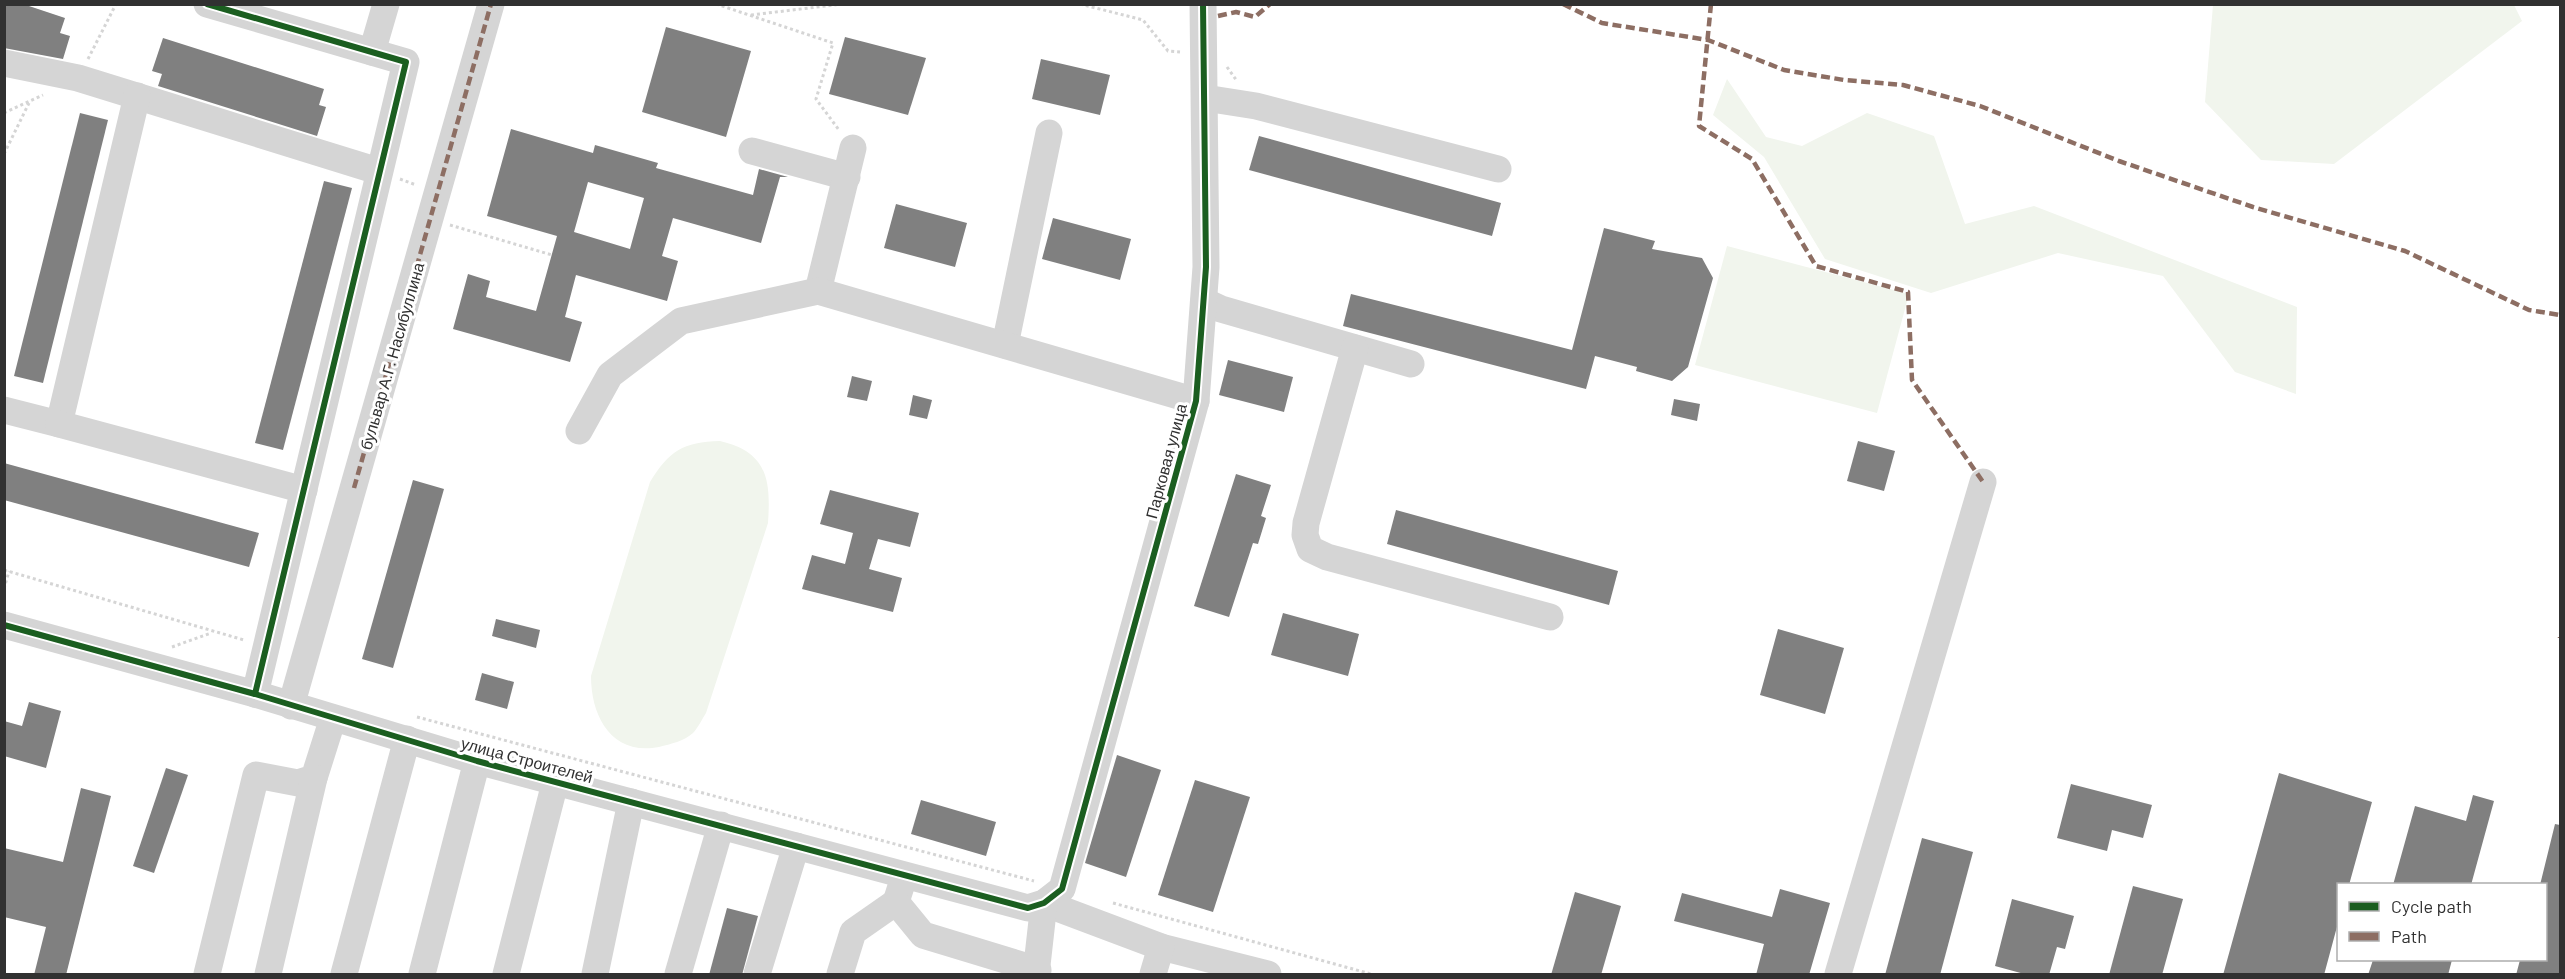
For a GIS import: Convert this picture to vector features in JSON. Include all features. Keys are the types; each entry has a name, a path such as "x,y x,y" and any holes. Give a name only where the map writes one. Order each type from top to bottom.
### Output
{"street":[{"path":"207,4 406,62 389,175 304,490 255,694"},
{"path":"372,52 386,4"},
{"name":"бульвар А.Г. Насибуллина","path":"291,706 491,4"},
{"name":"Парковая улица","path":"1037,973 1053,896 1196,401 1206,267 1203,4"},
{"path":"4,63 78,78 389,175"},
{"path":"59,424 137,96"},
{"path":"1205,98 1256,106 1498,169"},
{"path":"1005,345 1049,133"},
{"path":"818,291 853,148"},
{"path":"752,151 847,177"},
{"path":"579,431 610,375 681,321 818,291 1196,401"},
{"path":"1204,301 1221,309 1411,363"},
{"path":"1355,348 1306,523 1306,543 1310,549 1327,557 1550,617"},
{"path":"4,410 304,490"},
{"path":"1838,975 1983,482"},
{"name":"улица Строителей","path":"4,625 255,694 333,718 410,728 477,761 722,825 904,877 1028,908 1053,896 1161,947 1268,975"},
{"path":"268,975 314,778 333,718"},
{"path":"344,975 410,728"},
{"path":"422,975 477,761"},
{"path":"207,975 256,775 298,783 314,778"},
{"path":"506,975 555,783"},
{"path":"595,975 631,802"},
{"path":"678,975 722,825"},
{"path":"757,975 796,846"},
{"path":"840,975 853,932 896,902 904,877"},
{"path":"896,902 922,935 1037,973"},
{"path":"1153,975 1161,947"}],"path":[{"path":"716,4 833,43 816,99 853,148"},
{"path":"749,15 842,4"},
{"path":"1080,4 1143,20 1168,51"},
{"path":"1205,55 1220,57 1256,106"},
{"path":"4,154 30,101"},
{"path":"389,175 417,185"},
{"path":"457,227 552,255"},
{"path":"4,589 7,571 213,632 267,645"},
{"path":"180,652 169,648 213,632"},
{"path":"410,728 1053,896"},
{"path":"1108,901 1371,975"}],"shaded area":[{"path":"2213,5 2514,5 2522,21 2334,164 2261,160 2205,102"},
{"path":"1727,79 1766,137 1802,146 1867,113 1934,136 1965,224 2034,206 2297,307 2296,394 2235,372 2163,276 2058,253 1931,293 1825,259 1764,157 1713,115"},
{"path":"1727,246 1909,294 1877,413 1695,365"},
{"path":"720,441 748,452 763,470 767,481 768,523 706,713 698,726 689,736 668,745 643,748 629,745 617,739 600,719 595,706 591,676 650,482 664,463 678,450 696,443"}],"building":[{"path":"4,4 23,4 65,18 60,33 70,36 63,59 4,48"},
{"path":"666,27 751,51 726,137 642,112"},
{"path":"845,37 926,58 908,115 829,94"},
{"path":"163,38 324,89 319,105 326,107 317,136 158,86 162,74 152,71"},
{"path":"1041,59 1110,75 1100,115 1032,99"},
{"path":"80,113 108,120 43,383 14,376"},
{"path":"511,129 593,153 595,145 658,163 656,168 753,195 759,169 788,177 780,177 761,243 673,218 662,256 678,261 667,301 576,275 565,317 582,322 570,362 453,329 468,274 490,281 486,297 536,311 557,236 487,216","holes":["588,182 644,198 630,249 574,232"]},
{"path":"1259,136 1501,203 1492,236 1249,170"},
{"path":"324,181 352,188 283,450 255,443"},
{"path":"896,204 967,223 955,267 884,248"},
{"path":"1053,218 1131,239 1120,280 1042,259"},
{"path":"1604,228 1655,241 1652,249 1702,258 1713,278 1688,367 1672,381 1636,371 1637,367 1595,356 1586,389 1343,326 1351,294 1572,350"},
{"path":"1228,360 1293,377 1284,412 1219,395"},
{"path":"852,376 872,381 867,401 847,397"},
{"path":"913,395 932,400 927,419 909,415"},
{"path":"1674,399 1700,404 1697,421 1671,415"},
{"path":"1858,441 1895,451 1884,491 1847,481"},
{"path":"4,463 259,533 249,567 4,500"},
{"path":"1236,474 1271,485 1261,516 1266,518 1258,544 1253,543 1229,617 1194,606"},
{"path":"413,480 444,489 393,668 362,659"},
{"path":"830,490 919,513 910,547 878,539 869,569 902,578 893,612 802,589 812,555 845,564 853,533 820,524"},
{"path":"1396,510 1618,571 1609,605 1387,544"},
{"path":"1283,613 1359,634 1348,676 1271,655"},
{"path":"496,619 540,630 536,648 492,636"},
{"path":"1778,629 1844,648 1825,714 1760,695"},
{"path":"482,673 514,682 507,709 475,700"},
{"path":"29,702 61,711 46,768 4,756 4,721 22,726"},
{"path":"1117,755 1161,770 1126,877 1085,863"},
{"path":"166,768 188,775 154,873 133,866"},
{"path":"2279,773 2372,802 2350,883 2337,883 2337,927 2324,975 2223,975"},
{"path":"1195,780 1250,797 1213,912 1158,895"},
{"path":"2071,784 2152,805 2143,838 2112,830 2107,851 2057,838"},
{"path":"81,788 111,796 66,975 34,975 46,927 4,917 4,848 63,862"},
{"path":"2473,795 2494,801 2472,883 2394,883 2415,806 2466,821"},
{"path":"921,800 996,822 986,856 911,834"},
{"path":"2555,824 2560,825 2560,975 2516,975 2520,961 2547,961 2547,883 2540,883"},
{"path":"1922,838 1973,852 1940,975 1885,975"},
{"path":"2133,886 2183,899 2162,975 2109,975"},
{"path":"1780,889 1830,903 1809,975 1756,975 1764,944 1674,921 1682,893 1772,917"},
{"path":"1575,892 1621,906 1601,975 1551,975"},
{"path":"2012,899 2074,916 2065,949 2057,947 2049,975 2028,975 1995,966"},
{"path":"727,908 758,916 742,975 709,975"},
{"path":"2373,961 2452,961 2448,975 2368,975"}],"marked path":[{"path":"354,488 491,4"},
{"path":"1218,16 1236,12 1255,17 1270,4"},
{"path":"1563,4 1602,23 1708,40 1784,70 1844,80 1903,85 1980,106 2119,161 2253,207 2405,251 2529,310 2560,315"},
{"path":"1711,4 1699,126 1752,159 1816,266 1908,292 1912,380 1983,482"}],"cycle path":[{"path":"207,4 406,62 255,694"},
{"path":"4,625 255,694 477,761 1028,908 1044,903 1062,889 1196,401 1206,267 1203,4"}]}
